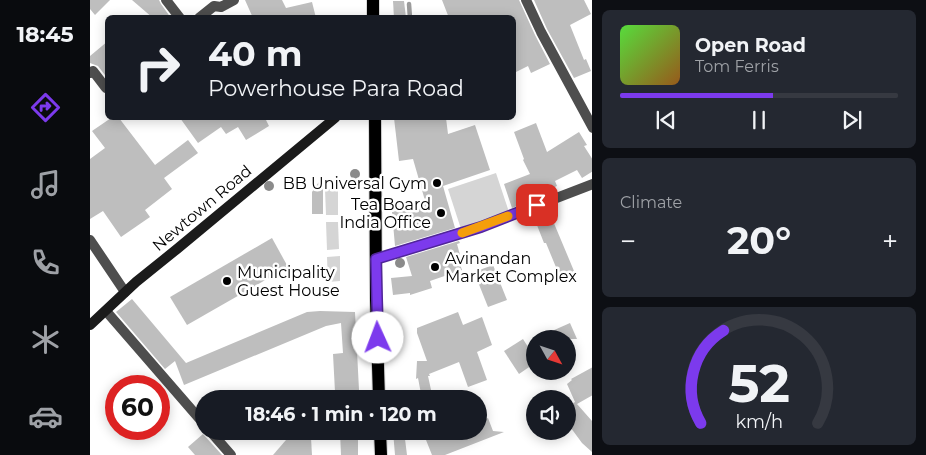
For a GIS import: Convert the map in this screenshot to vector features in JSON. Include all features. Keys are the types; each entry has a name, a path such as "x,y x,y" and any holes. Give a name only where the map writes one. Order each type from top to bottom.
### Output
{"main road":[{"path":"373,0 373,15"},
{"path":"375,120 379,390"},
{"path":"380,440 381,455"}],"street":[{"path":"166,0 178,15"},
{"path":"203,15 214,6 221,8 234,0"},
{"path":"526,0 592,128"},
{"path":"90,73 93,70 105,87"},
{"name":"Newtown Road","path":"90,325 125,292 333,120"},
{"path":"376,259 481,227 592,184"},
{"path":"90,240 125,292"},
{"path":"106,311 195,414"},
{"path":"218,440 231,455"}],"shaded area":[{"path":"496,173 509,212 461,229 448,189"},
{"path":"325,189 338,189 338,215 326,215"},
{"path":"326,222 338,222 339,249 327,250"},
{"path":"340,256 340,281 328,282 327,257"}],"building":[{"path":"90,0 110,0 95,15 90,9"},
{"path":"132,0 159,0 169,15 150,15"},
{"path":"245,0 282,0 286,8 312,2 315,15 252,15"},
{"path":"442,0 519,0 550,64 531,73 528,66 516,72 516,15 448,15"},
{"path":"534,0 584,0 591,14 570,25 584,60 586,59 591,71 574,78 547,29"},
{"path":"393,1 404,1 406,15 394,15"},
{"path":"105,44 105,75 98,66 90,63 90,56"},
{"path":"108,120 121,120 155,165 188,140 198,153 164,178 172,189 145,210 150,217 121,237 103,211 90,219 90,159 105,148 92,131"},
{"path":"181,120 266,120 269,126 246,140 238,127 226,134 221,127 198,143"},
{"path":"394,120 446,120 448,134 475,125 490,170 443,186 455,228 395,246 392,212 426,204 413,159 399,161"},
{"path":"536,123 547,152 579,132 587,145 584,146 592,158 592,172 582,178 577,170 555,181 557,186 542,193 543,196 512,208 504,184 530,174 523,160 514,132"},
{"path":"323,176 323,214 312,214 312,192"},
{"path":"548,209 574,271 560,277 533,215"},
{"path":"272,238 288,267 187,325 170,297"},
{"name":"Avinandan Market Complex","path":"459,241 460,243 457,244 460,255 457,256 462,270 430,281 432,288 410,295 410,293 393,295 391,278 412,276 406,257"},
{"path":"493,265 507,300 488,307 474,272"},
{"path":"132,299 186,363 307,312 355,312 359,390 335,390 333,354 343,353 341,323 326,326 184,385 175,361 165,369 116,312"},
{"path":"458,312 463,325 482,317 492,345 477,352 487,380 468,387 459,362 429,374 431,390 420,390 418,378 416,379 417,361 427,361 417,328"},
{"path":"570,323 573,330 554,330"},
{"path":"523,339 526,344 526,369 519,374 504,351"},
{"path":"592,368 592,396 577,404 592,421 592,452 576,435 576,390 570,390 567,384 572,380 576,380 576,376"},
{"path":"487,418 493,431 504,432 487,439"},
{"path":"196,440 208,440 222,455 195,455 188,447"},
{"path":"286,440 311,440 312,455 273,455"},
{"path":"340,440 358,440 358,455 341,455"},
{"path":"394,440 405,440 407,455 395,455"},
{"path":"426,440 483,440 445,455 432,455"}],"waterway":[{"path":"409,4 410,15"}],"slow traffic":[{"path":"462,233 508,216"}],"place":[{"name":"BB Universal Gym","path":"437,183"},
{"name":"Tea Board India Office","path":"441,213"},
{"name":"Avinandan Market Complex","path":"435,267"},
{"name":"Municipality Guest House","path":"227,281"}],"route":[{"path":"378,338 376,259 481,227 537,205"}]}
